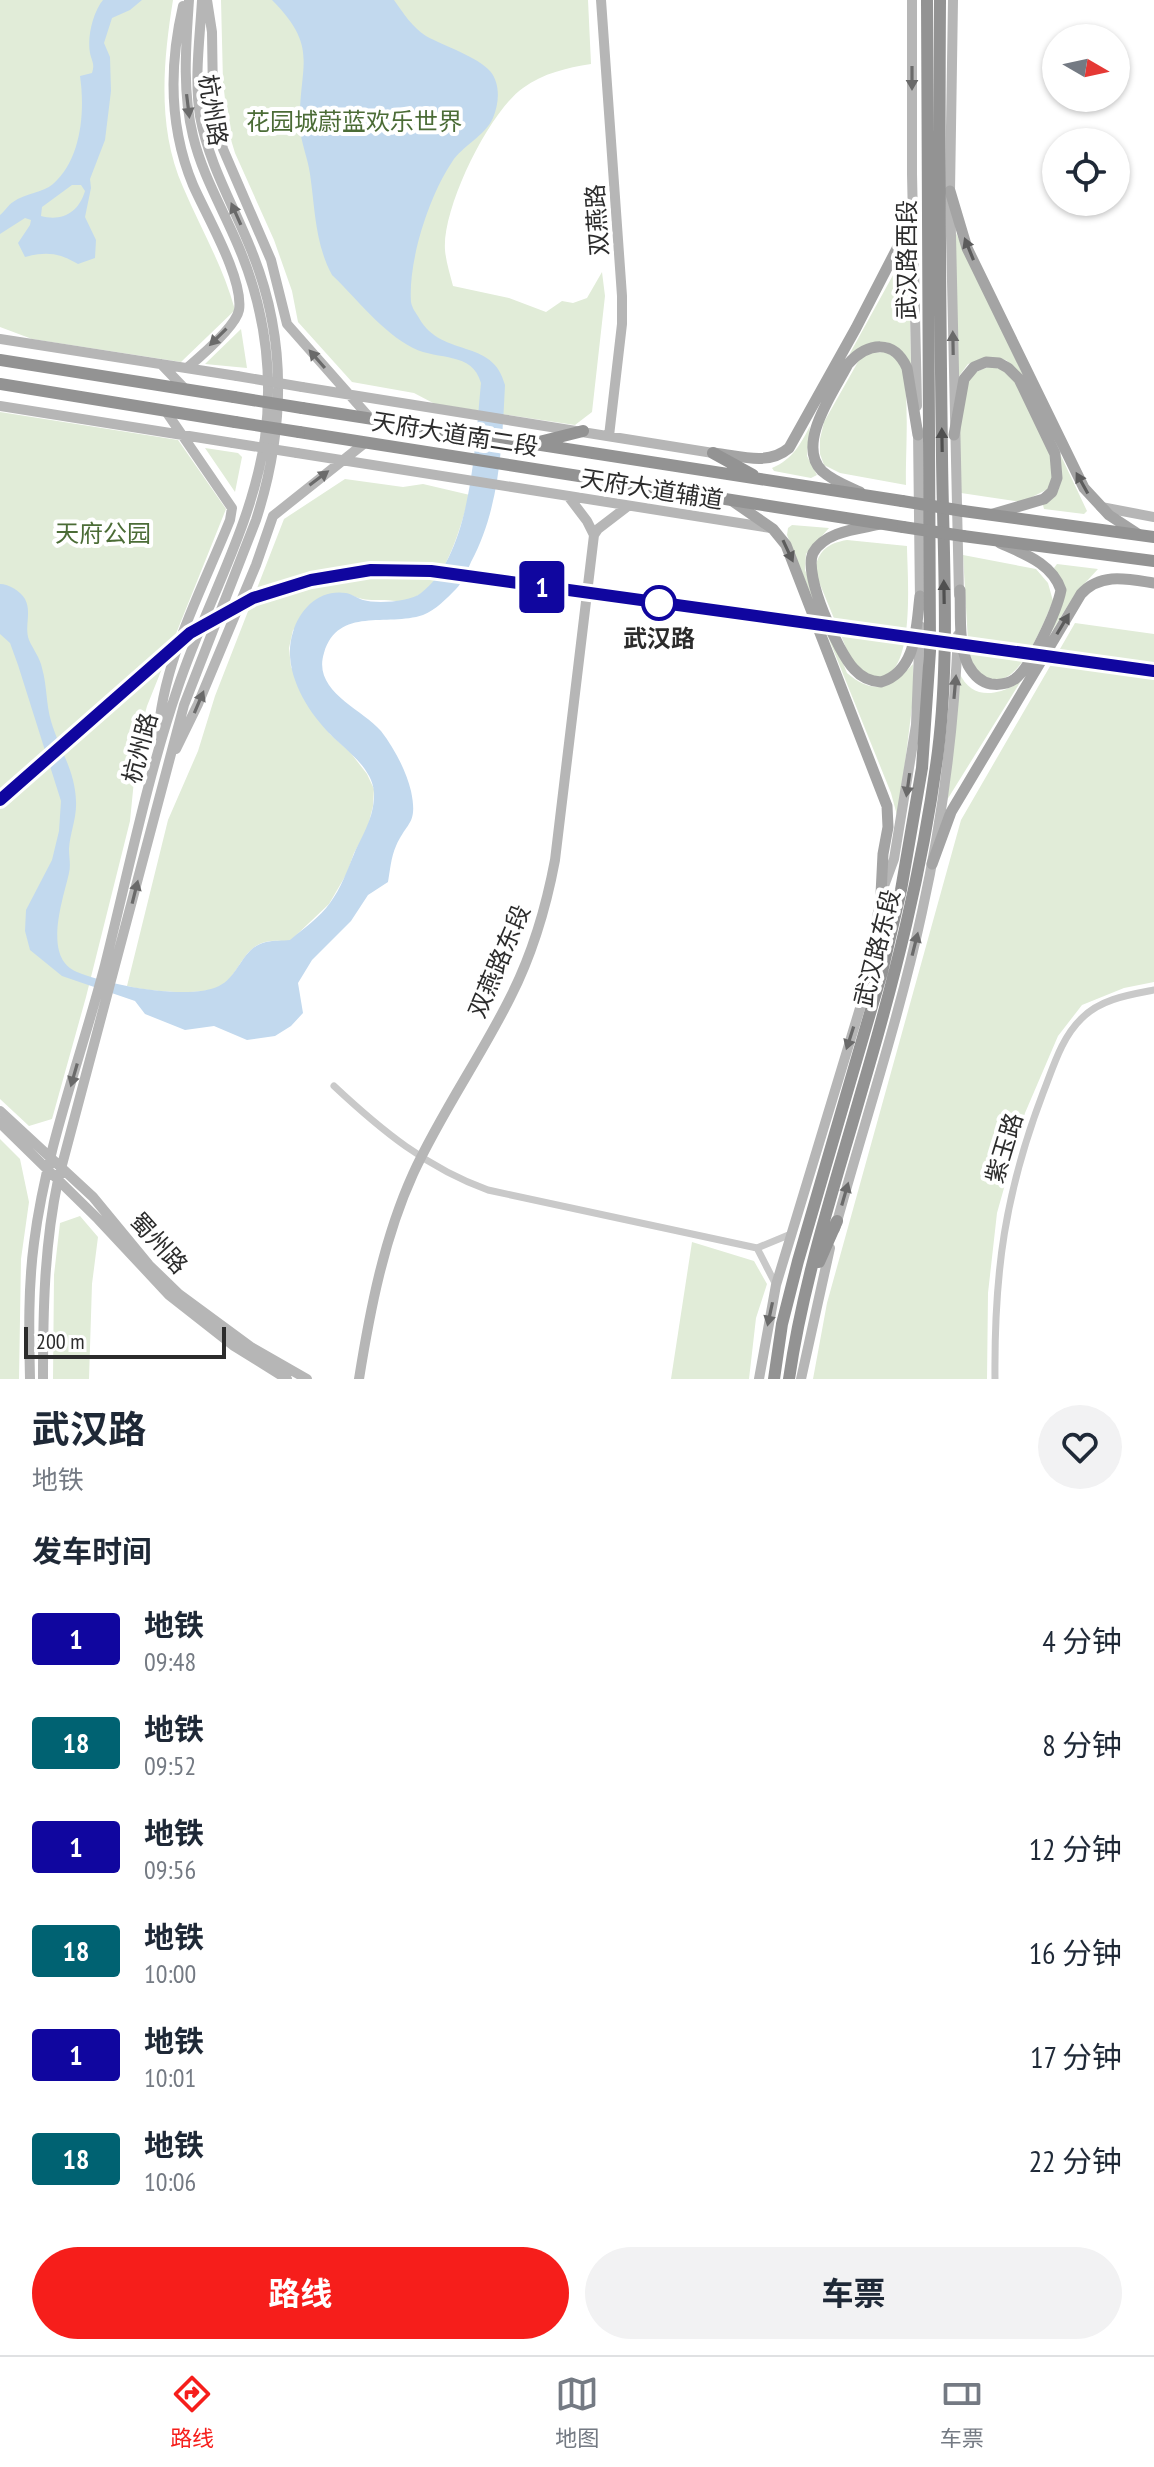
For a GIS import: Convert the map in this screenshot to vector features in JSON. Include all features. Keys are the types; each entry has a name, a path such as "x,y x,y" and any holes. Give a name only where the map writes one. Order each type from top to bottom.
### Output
{"highway":[{"name":"武汉路西段","path":"927,0 936,519"},
{"name":"武汉路西段","path":"936,519 940,0"},
{"name":"天府大道南二段","path":"0,360 872,498 1154,537"},
{"name":"天府大道南二段","path":"0,384 881,524 1154,561"},
{"path":"532,444 583,431"},
{"path":"713,453 763,480"},
{"name":"武汉路东段","path":"789,1379 800,1313 887,1005 914,894 934,777 943,701 936,519"},
{"name":"武汉路东段","path":"774,1379 782,1324 882,972 915,818 922,768 936,519"},
{"path":"800,1313 837,1221"}],"main road":[{"path":"187,0 174,57 177,133 194,187 229,263 240,307 233,323 187,368"},
{"name":"杭州路","path":"110,967 157,757 179,684 246,518 261,462 267,419 268,361 259,310 241,253 203,168 189,118 185,78 187,0"},
{"path":"204,0 212,32 213,98 223,149 271,260 287,324 369,417"},
{"name":"杭州路","path":"43,1379 46,1261 58,1180 101,1002 197,667 227,598 265,493 278,420 279,363 269,302 252,250 213,166 200,115 198,77 204,0"},
{"name":"双燕路","path":"601,0 622,296 622,324 609,436"},
{"path":"881,894 894,859 916,725 920,674 912,0"},
{"path":"953,0 950,191 954,435 962,641 966,661 981,681 1006,684 1024,670 1056,611 1061,590 1051,573 1037,560 996,541"},
{"path":"950,191 967,248 1084,488 1100,506 1138,535"},
{"path":"713,453 768,459 779,457 789,448 856,328 904,235 913,210"},
{"path":"0,339 347,394"},
{"path":"872,498 824,473 816,462 812,447 816,426 855,356 879,347 896,351 902,358 907,368 918,435"},
{"path":"954,435 964,379 974,367 986,362 999,363 1008,368 1019,379 1055,454 1057,478 1052,492 1044,499 989,515"},
{"path":"160,364 188,391"},
{"name":"天府大道辅道","path":"347,394 713,453"},
{"path":"0,406 343,460"},
{"path":"157,757 160,713 168,678 232,513 230,503 165,410"},
{"path":"165,772 198,704 273,516 366,442"},
{"name":"天府大道辅道","path":"343,460 773,529"},
{"path":"568,496 594,535 628,506"},
{"path":"731,500 773,529 786,545 887,806 888,827 881,894 864,995 776,1285 759,1379"},
{"path":"1100,506 1154,517"},
{"path":"881,524 830,537 814,552 811,561 813,581 834,635 847,660 863,677 881,682 900,673 913,649 920,596"},
{"name":"双燕路东段","path":"359,1379 390,1234 421,1157 511,997 548,896 594,535"},
{"path":"932,864 951,812 1081,594 1089,585 1109,578 1154,583"},
{"path":"801,1379 822,1277 906,978 932,864 956,686 960,590"},
{"name":"杭州路","path":"30,1379 30,1287 34,1243 51,1156 101,1002"},
{"name":"蜀州路","path":"0,1111 93,1197 149,1265 179,1294 251,1347 307,1379"},
{"name":"蜀州路","path":"0,1123 169,1295 234,1346 287,1379"}],"street":[{"name":"紫玉路","path":"995,1379 998,1273 1009,1196 1028,1133 1062,1046 1082,1018 1108,1001 1154,990"},
{"path":"334,1086 378,1128 457,1179 488,1190 757,1248 791,1234"},
{"path":"757,1248 776,1285"}],"green space":[{"path":"0,0 173,0 164,95 169,142 183,187 218,263 235,310 181,362 32,339 0,327"},
{"name":"花园城蔚蓝欢乐世界","path":"221,0 588,0 591,64 539,78 510,100 483,139 459,187 446,232 445,250 453,286 509,298 546,312 562,301 573,303 587,298 602,272 605,296 592,412 575,425 435,404 414,393 352,382 298,322 292,291 274,240 235,153 229,133 223,82"},
{"path":"956,233 1087,511 1084,514 1044,509 1043,505 1058,491 1062,478 1022,375 1006,360 988,357 968,364 956,380"},
{"path":"909,246 911,367 899,349 884,342 876,342 849,355"},
{"path":"241,329 247,368 205,364"},
{"path":"885,352 899,361 903,374 906,485 840,473 824,465 820,454 824,422 859,360 869,353"},
{"path":"992,366 1007,372 1017,385 1053,461 1053,477 1048,489 1022,502 961,493 960,420 963,393 974,374"},
{"name":"天府公园","path":"0,412 178,440 226,509 147,706 138,740 130,821 52,1119 29,1126 0,1099"},
{"path":"810,426 807,456 817,475 811,478 774,471 772,468 795,451"},
{"path":"205,448 238,453 242,457 235,492"},
{"path":"345,479 403,487 423,484 470,495 450,555 442,570 422,593 400,601 366,600 348,594 293,630 289,648 291,667 330,734 350,752 374,789 367,830 329,904 290,941 257,945 221,986 188,992 127,986 168,820 198,751 215,696 284,519"},
{"path":"792,525 829,528 806,554 805,570 847,673 866,685 882,686 897,679 913,664 914,691 898,819 891,793 787,535"},
{"path":"847,540 907,546 908,600 904,644 899,661 890,673 877,677 865,674 851,660 815,572 818,559 825,549"},
{"path":"963,555 1036,569 1048,583 1053,601 1030,649 1009,676 996,680 983,675 969,659"},
{"path":"1057,564 1098,569 1075,594 947,800 959,672 969,687 983,693 999,692 1015,685 1064,585 1054,568"},
{"path":"1075,623 1154,634 1154,982 1124,988 1082,1005 1058,1036 1025,1113 997,1213 988,1293 987,1379 813,1379 827,1303 961,820"},
{"path":"0,1139 20,1159 29,1202 21,1259 19,1379 0,1379"},
{"path":"80,1216 98,1237 92,1284 89,1379 53,1379 54,1275 60,1223"},
{"path":"692,1242 754,1261 767,1284 756,1318 749,1379 671,1379"}],"water":[{"path":"103,0 142,0 130,10 112,18 104,43 110,57 111,91 105,140 90,179 85,217 96,240 95,258 78,264 53,254 25,257 18,243 31,220 25,218 0,234 0,215 18,199 53,184 70,161 76,148 81,119 80,76 93,70 89,40","holes":["72,185 81,185 85,191 79,205 69,214 56,218 41,216 42,207"]},
{"path":"272,0 394,0 421,32 477,61 494,76 498,94 493,118 452,162 428,210 413,268 411,302 429,331 440,339 490,360 499,370 505,385 501,453 494,498 481,541 461,583 441,604 423,615 352,623 340,629 331,638 324,653 322,666 331,688 381,731 409,783 412,817 394,850 388,882 368,895 351,921 312,960 298,983 303,1013 291,1026 275,1036 247,1040 214,1026 185,1030 145,1014 135,1001 62,976 30,950 25,931 26,910 52,860 59,831 61,801 10,643 0,634 0,584 17,591 27,604 29,640 41,664 51,721 75,790 70,870 58,927 60,954 66,965 91,977 148,990 206,990 226,982 258,945 290,940 316,918 330,903 344,879 370,817 374,792 364,768 322,725 298,688 290,660 293,632 306,608 320,597 346,593 376,602 401,600 421,593 438,575 461,526 468,496 481,383 477,373 462,361 423,352 402,341 380,324 332,275 319,238 300,131 302,46 297,32"}],"metro line":[{"name":"1","path":"0,800 190,633 253,598 311,580 371,570 431,571 1154,671"}],"place":[{"name":"武汉路","path":"659,603"}]}
